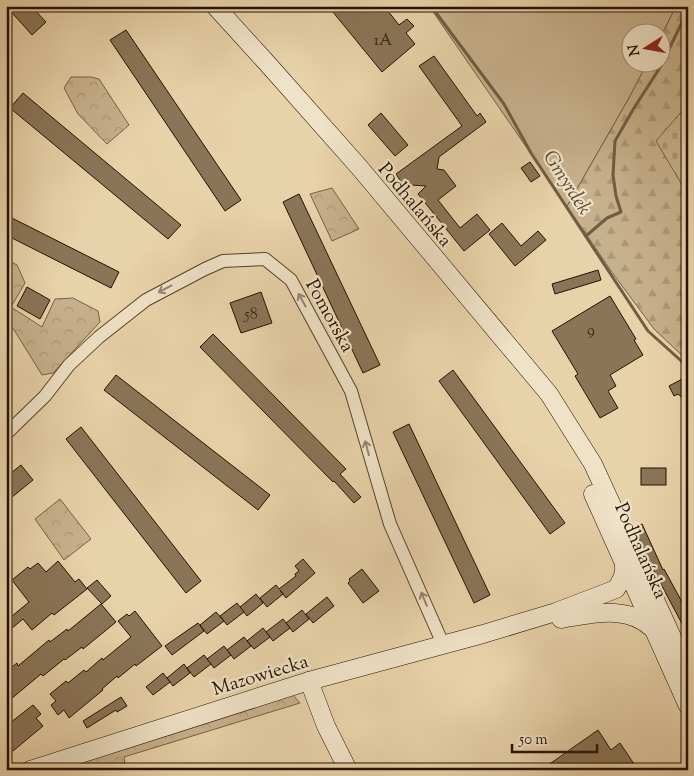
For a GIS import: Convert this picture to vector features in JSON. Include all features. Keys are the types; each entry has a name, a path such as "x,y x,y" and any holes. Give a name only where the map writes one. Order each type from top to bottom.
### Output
{"street":[{"name":"Podhalańska","path":"215,6 330,134 549,394 593,464 688,672"},
{"name":"Pomorska","path":"6,434 45,396 70,365 99,337 146,300 223,261 265,259 290,280 351,391 390,524 443,644"},
{"name":"Podhalańska","path":"576,436 588,482 688,706"},
{"path":"624,566 621,582 616,589 644,595 656,603"},
{"path":"637,594 643,584 643,573"},
{"name":"Mazowiecka","path":"30,770 309,681 556,612 616,589"},
{"name":"Mazowiecka","path":"611,612 627,604 637,594"},
{"name":"Mazowiecka","path":"504,628 611,612 630,615 642,620 655,631"},
{"path":"309,681 326,726 348,770"}],"green space":[{"path":"429,6 676,6 668,22 622,22 622,72 642,72 567,206"},
{"path":"676,6 688,6 688,104 686,105 685,188 688,195 688,361 654,329 611,271 567,206 642,72 672,72 672,22 668,22"},
{"path":"71,77 99,79 129,125 107,144 78,114 64,88"},
{"path":"688,104 688,195 656,141"},
{"path":"332,188 359,229 332,241 310,194"},
{"path":"6,259 17,265 25,283 11,307 42,327 55,299 73,298 98,311 100,322 53,373 42,375 6,317"},
{"path":"60,499 91,539 64,560 35,519"},
{"path":"293,695 300,703 124,757 126,770 51,770 180,729"}],"building":[{"path":"6,6 31,6 46,22 32,35"},
{"path":"328,6 384,6 399,25 407,19 414,26 406,33 415,44 382,72"},
{"path":"126,30 241,200 225,211 110,40"},
{"path":"434,56 477,116 480,113 486,122 439,157 437,169 444,170 456,186 438,200 460,228 477,214 490,230 464,251 418,194 426,186 411,185 407,180 402,183 396,174 462,126 419,66"},
{"path":"23,93 181,225 168,239 10,108"},
{"path":"381,113 408,145 395,156 368,125"},
{"path":"530,162 540,176 531,182 521,168"},
{"path":"299,194 380,365 363,373 283,202"},
{"path":"6,215 119,272 111,288 6,235"},
{"path":"502,223 521,246 538,231 546,240 515,266 489,234"},
{"path":"598,270 601,280 555,294 552,284"},
{"path":"27,287 50,300 40,319 17,306"},
{"path":"261,292 272,323 241,333 230,303"},
{"path":"610,296 636,339 634,340 643,355 610,375 616,386 608,391 618,408 600,418 575,376 578,374 552,331"},
{"path":"213,334 346,469 340,474 361,497 354,503 200,347"},
{"path":"453,370 565,523 550,534 439,381"},
{"path":"116,375 270,495 258,510 104,390"},
{"path":"688,376 688,403 678,394 674,396 669,386"},
{"path":"409,424 490,595 474,603 393,432"},
{"path":"81,427 201,581 186,593 66,439"},
{"path":"21,465 33,480 6,502 6,477"},
{"path":"641,468 666,468 666,485 641,485"},
{"path":"642,524 663,570 688,613 688,635 654,571 634,528"},
{"path":"303,559 315,573 286,598 283,594 267,607 260,598 276,585 279,589 296,576 295,574 299,571 295,566"},
{"path":"58,561 75,582 79,579 87,589 54,615 52,613 32,630 23,619 6,633 6,621 29,602 12,580 28,567 30,569 38,563 46,572"},
{"path":"362,569 379,591 363,603 348,583 349,579"},
{"path":"97,580 111,596 102,604 87,588"},
{"path":"256,594 263,603 247,616 240,607"},
{"path":"327,597 334,606 313,623 306,614"},
{"path":"237,603 244,612 227,625 220,616"},
{"path":"101,604 116,622 83,649 82,647 64,659 43,676 41,674 11,699 6,693 6,672 17,663 18,666 49,640 50,642 67,629 68,631"},
{"path":"302,610 309,619 293,632 286,623"},
{"path":"135,611 162,646 118,678 117,676 69,718 64,710 58,715 51,705 56,701 50,694 84,670 86,672 131,637 118,621"},
{"path":"216,612 224,621 207,634 200,625"},
{"path":"283,619 290,628 273,641 266,632"},
{"path":"198,623 204,631 172,655 165,646"},
{"path":"263,628 270,637 254,649 247,641"},
{"path":"244,637 251,646 234,659 227,650"},
{"path":"224,646 231,655 214,668 207,659"},
{"path":"204,655 211,664 194,677 187,668"},
{"path":"184,664 190,673 173,686 167,678"},
{"path":"163,673 170,682 153,695 146,687"},
{"path":"121,697 127,706 117,712 116,710 87,728 83,721"},
{"path":"33,705 41,714 36,718 43,726 13,751 6,742 6,726"},
{"path":"598,730 611,750 620,743 638,770 541,770"}],"waterway":[{"name":"Gmyrdek","path":"431,6 504,104 531,153 648,331 688,367"},
{"path":"586,236 607,218 621,212 616,196 613,175 615,141 661,66 683,20 686,6"}]}
